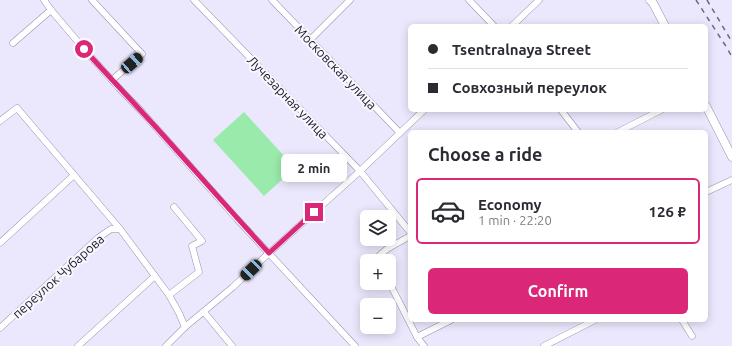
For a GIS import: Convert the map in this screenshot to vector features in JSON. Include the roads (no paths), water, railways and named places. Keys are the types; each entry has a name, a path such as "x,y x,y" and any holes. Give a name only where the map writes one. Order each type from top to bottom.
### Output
{"main road":[{"path":"654,1 664,24"},
{"path":"708,110 732,157"}],"street":[{"path":"44,0 112,80 237,219 355,346"},
{"path":"92,0 142,54 112,80"},
{"name":"Лучезарная улица","path":"194,0 360,171 408,230"},
{"name":"Московская улица","path":"272,0 400,133"},
{"path":"310,40 350,0"},
{"path":"469,0 492,24"},
{"path":"514,24 540,0"},
{"path":"13,43 51,10"},
{"path":"0,121 17,108 120,229 169,295 185,327"},
{"path":"166,346 185,327 204,312 360,171 422,112"},
{"path":"563,112 576,130"},
{"path":"622,130 657,112"},
{"path":"0,243 74,175"},
{"path":"708,191 732,180"},
{"path":"169,295 199,272 192,246 202,240 174,207"},
{"name":"переулок Чубарова","path":"0,328 98,238 111,229 120,229"},
{"path":"383,254 387,249 408,237"},
{"path":"78,346 155,276"},
{"path":"393,290 408,319"},
{"path":"204,312 232,346"},
{"path":"409,322 417,337 424,346"},
{"path":"417,337 447,322"},
{"path":"544,346 591,322"},
{"path":"683,322 692,336"}],"railway":[{"path":"696,0 732,57"},
{"path":"707,0 732,42"}]}
